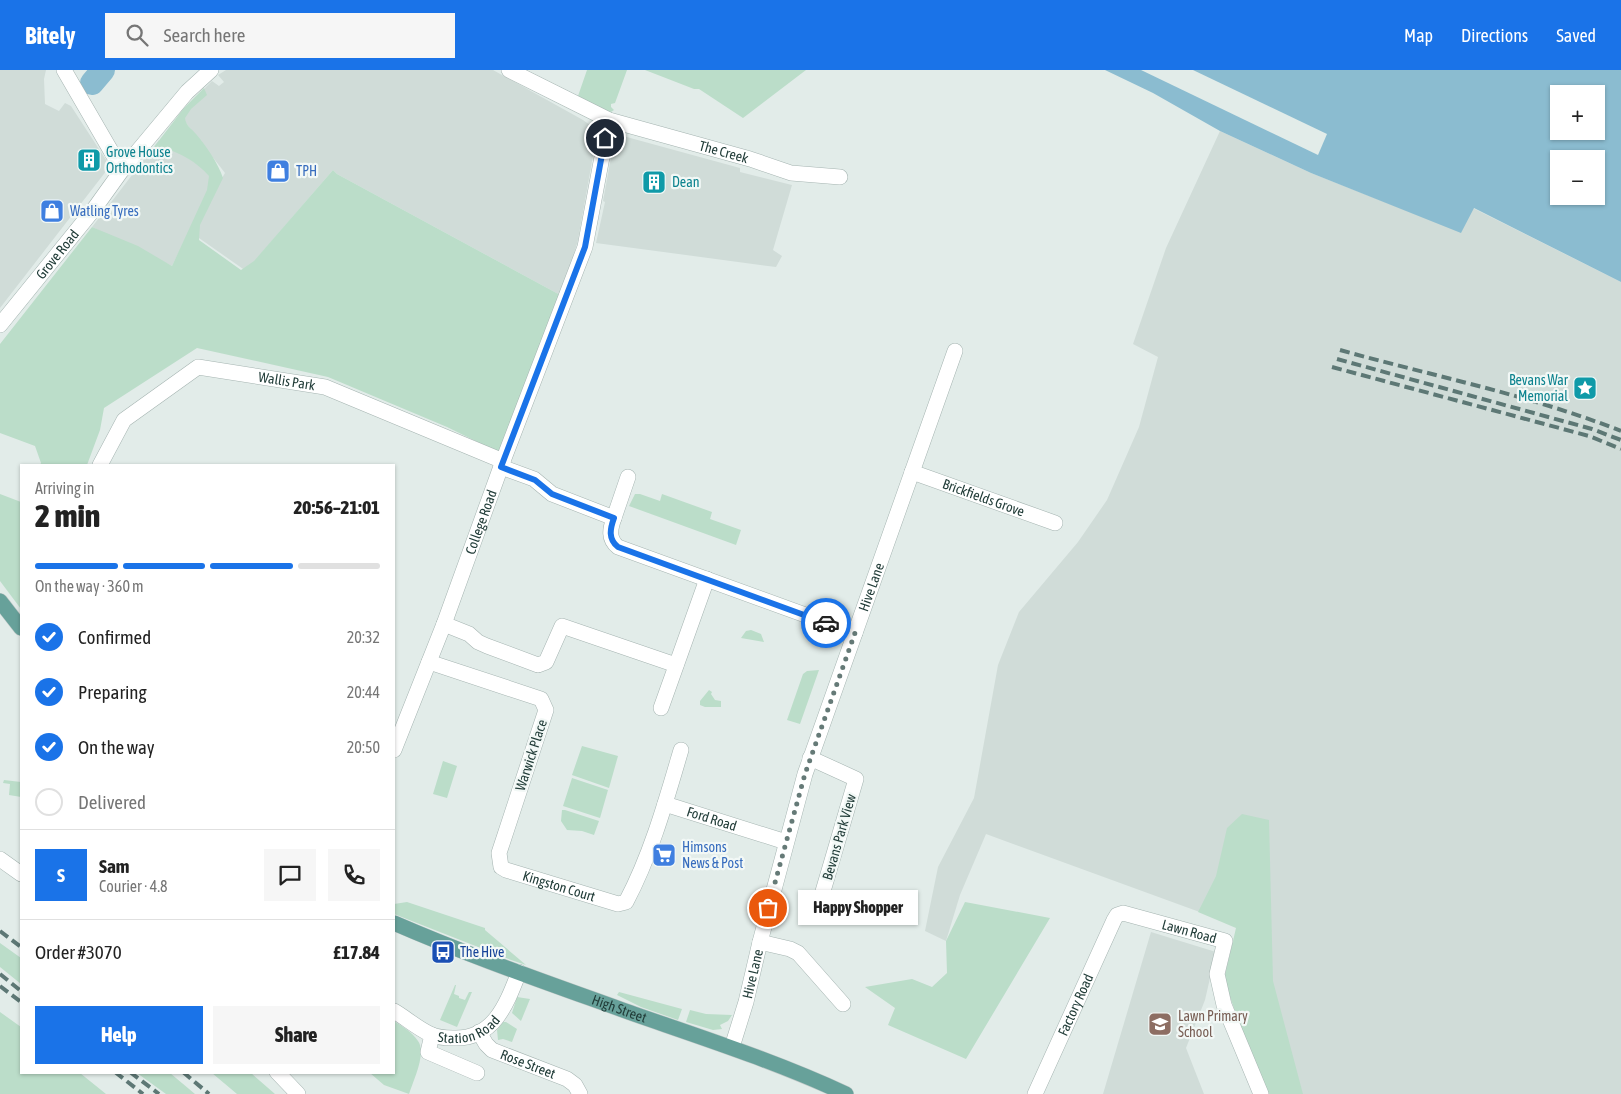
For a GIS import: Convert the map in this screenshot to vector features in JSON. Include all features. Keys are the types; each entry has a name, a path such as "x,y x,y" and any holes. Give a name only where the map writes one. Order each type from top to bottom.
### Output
{"main road":[{"path":"0,601 20,627"},
{"name":"High Street","path":"395,923 422,936 519,972 732,1047 790,1069 846,1094"}],"street":[{"path":"64,70 122,170"},
{"name":"Grove Road","path":"0,325 94,209 122,170 187,92 211,70"},
{"path":"509,70 609,120"},
{"name":"The Creek","path":"609,120 750,158 791,173 840,177"},
{"name":"College Road","path":"395,747 444,624 502,464 585,247 609,120"},
{"name":"Hive Lane","path":"732,1047 746,1002 786,842 810,758 955,351"},
{"name":"Wallis Park","path":"101,464 124,420 198,367 325,387 502,464 535,480 552,494 614,518"},
{"name":"Brickfields Grove","path":"912,472 1055,523"},
{"path":"628,477 611,526 610,535 618,547 855,633"},
{"path":"661,708 707,579"},
{"path":"444,624 469,634 479,643 538,665 546,662 562,626 676,665"},
{"name":"Warwick Place","path":"429,662 541,699 546,710 499,853 501,867"},
{"path":"665,804 681,750"},
{"name":"Bevans Park View","path":"810,758 856,779 816,915"},
{"name":"Kingston Court","path":"501,867 618,904 626,902 638,881 665,804"},
{"name":"Ford Road","path":"665,804 786,842"},
{"path":"0,859 20,873"},
{"name":"Lawn Road","path":"1115,918 1120,914 1127,913 1225,941 1217,974 1224,1005 1261,1094"},
{"name":"Factory Road","path":"1035,1094 1115,918"},
{"path":"760,942 795,951 843,1004"},
{"name":"Station Road","path":"395,1012 432,1035 461,1038 479,1032 491,1024 504,1009 519,972"},
{"name":"Rose Street","path":"479,1032 492,1050 567,1079 575,1085 580,1094"},
{"path":"432,1035 428,1052 478,1073"},
{"path":"279,1074 298,1094"}],"shaded area":[{"path":"0,70 46,70 44,79 45,104 59,111 65,103 71,106 108,163 107,170 0,308"},
{"path":"226,70 493,70 583,120 590,125 596,139 578,240 562,296 337,174 333,170 246,271 189,231 172,266 92,227 159,140 222,178 225,173 179,114 212,81 219,86 224,82 218,75"},
{"path":"1220,131 1311,173 1461,232 1473,208 1621,282 1621,1094 1269,1094 1238,926 986,834 960,895 946,941 925,931 938,867 974,798 998,665 1019,612 1078,542 1107,500 1139,427 1158,357 1133,344 1166,248"},
{"path":"623,136 740,168 740,172 792,185 773,250 782,256 776,267 596,243 605,202 603,201 612,152 615,142"},
{"name":"Lawn Primary School","path":"1151,932 1216,952 1205,1000 1186,1048 1204,1094 1103,1094"}],"green space":[{"path":"587,70 627,70 615,103 611,104 614,110 611,112 601,109 578,96"},
{"path":"645,70 806,70 743,118 699,89 694,89"},
{"path":"204,88 207,95 191,109 185,118 188,125 212,155 223,178 200,225 199,240 241,270 254,261 333,170 337,174 562,296 500,453 447,427 328,377 197,348 104,408 100,430 87,464 40,464 35,446 0,433 0,344 92,227 138,246 172,266 207,190 209,176 199,166 182,155 163,147 157,150 154,147 184,108"},
{"path":"0,494 20,502 20,608 0,581"},
{"path":"635,494 660,501 662,494 712,512 710,519 741,530 736,545 629,506"},
{"path":"751,630 761,634 764,642 741,638 746,631"},
{"path":"819,670 800,724 787,720 803,674 807,671"},
{"path":"709,690 712,692 711,694 715,700 721,701 721,707 705,707 700,705 700,701"},
{"path":"582,746 618,756 609,788 572,775"},
{"path":"443,761 457,766 447,798 433,794"},
{"path":"572,778 608,790 600,818 563,806"},
{"path":"4,780 20,782 20,797 9,795 10,784 3,783"},
{"path":"562,810 599,821 594,835 582,831 567,830 561,821"},
{"path":"1242,814 1269,820 1273,981 1303,1094 1267,1094 1258,1077 1228,991 1225,975 1236,928 1198,912 1216,876 1227,828"},
{"path":"407,902 485,928 526,965 395,914 395,904"},
{"path":"965,902 1050,918 966,1059 888,1025 895,1008 865,987 912,979 932,987 947,973 946,941"},
{"path":"0,943 20,957 20,983 0,967"},
{"path":"455,985 454,994 459,996 459,998 465,1000 469,992 472,992 457,1027 440,1020"},
{"path":"619,992 682,1009 678,1020 641,1007 617,995"},
{"path":"517,997 530,999 521,1021 512,1013"},
{"path":"690,1010 706,1014 732,1015 728,1021 720,1025 722,1029 713,1030 686,1022"},
{"path":"0,1012 20,1026 20,1074 81,1074 106,1094 0,1094"},
{"path":"395,1022 418,1041 421,1053 420,1060 409,1094 384,1085 371,1074 395,1074"},
{"path":"503,1022 517,1029 512,1042 503,1039 498,1040 497,1030"},
{"path":"138,1074 171,1074 195,1094 166,1094"},
{"path":"213,1074 252,1074 275,1094 237,1094"}],"water":[{"path":"1105,70 1621,70 1621,282 1474,208 1461,233 1311,173 1220,131 1153,93"}],"pier":[{"path":"1141,70 1193,70 1327,134 1318,155"}],"waterway":[{"path":"92,83 103,70"}],"railway":[{"path":"1340,350 1517,396 1621,431"},
{"path":"1337,359 1592,429 1621,440"},
{"path":"1332,367 1589,436 1621,449"},
{"path":"0,931 20,946"},
{"path":"0,974 20,990"},
{"path":"0,986 20,1001"},
{"path":"118,1074 143,1094"},
{"path":"133,1074 159,1094"},
{"path":"185,1074 209,1094"}],"way so far":[{"path":"768,908 805,774 855,633 826,623"}],"place":[{"name":"Grove House Orthodontics","path":"89,160"},
{"name":"TPH","path":"278,171"},
{"name":"Dean","path":"654,182"},
{"name":"Watling Tyres","path":"52,211"},
{"name":"Bevans War Memorial","path":"1585,388"},
{"name":"Himsons News & Post","path":"664,855"},
{"name":"Happy Shopper","path":"768,908"},
{"name":"The Hive","path":"443,952"},
{"name":"Lawn Primary School","path":"1160,1024"}],"route":[{"path":"605,138 585,247 501,467 535,480 552,494 614,518 610,532 611,539 618,547 624,550 826,623"}]}
